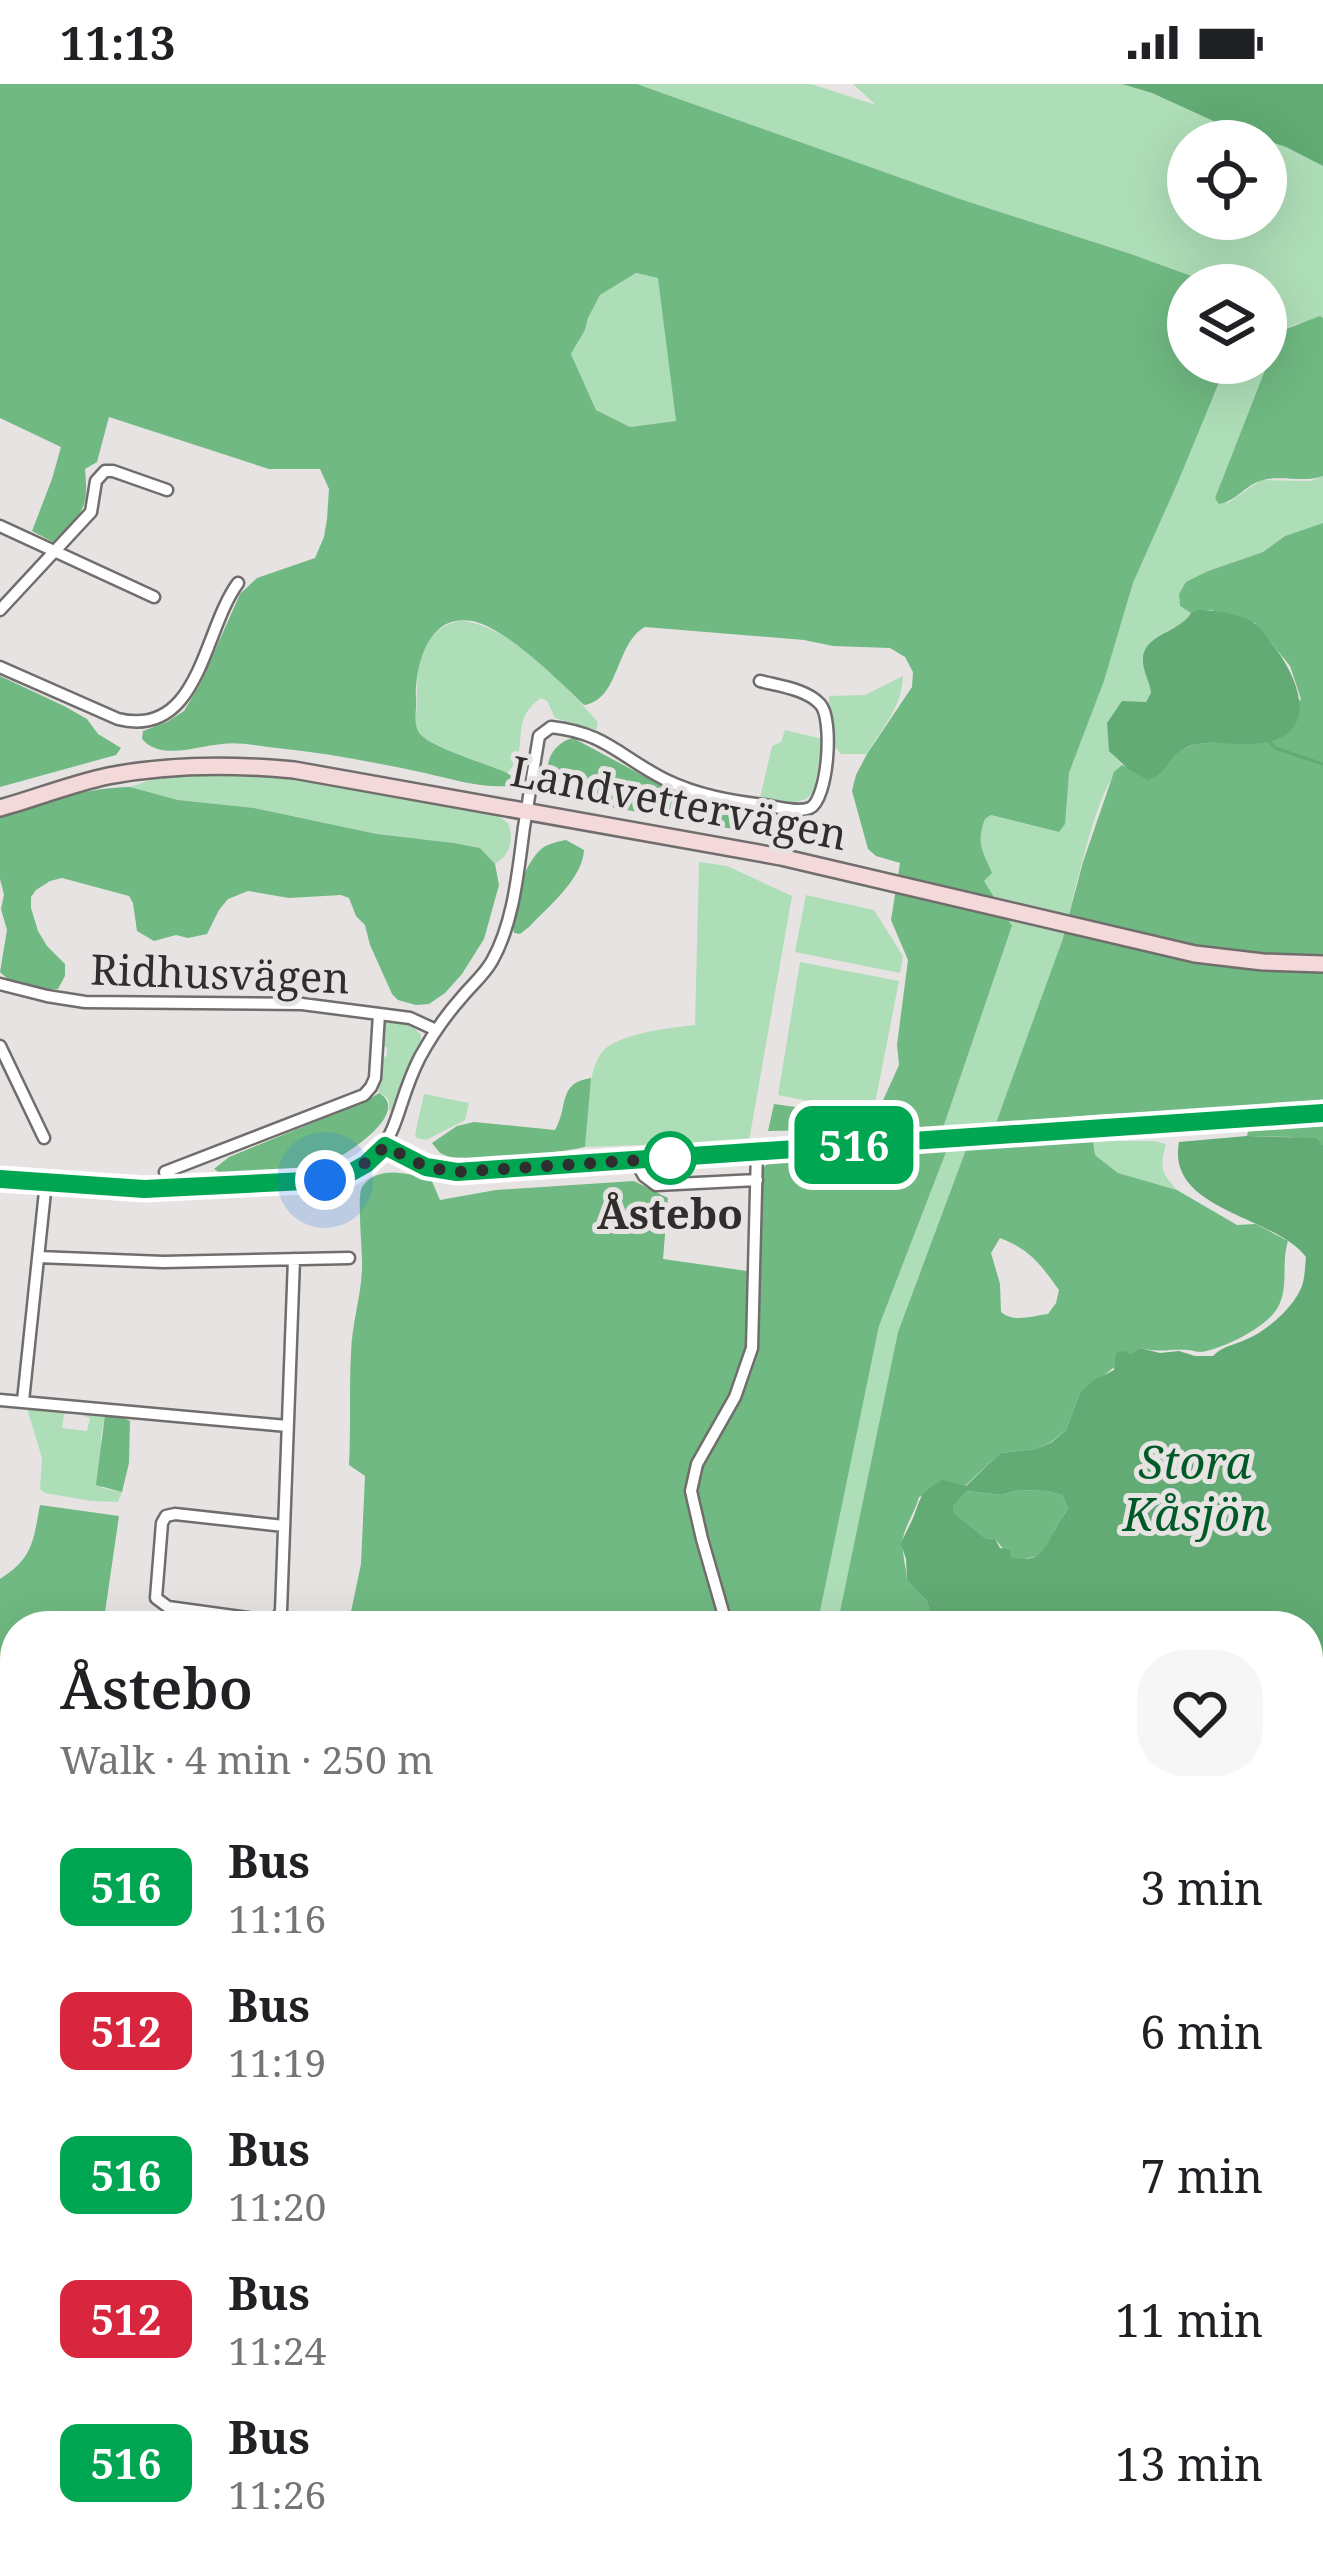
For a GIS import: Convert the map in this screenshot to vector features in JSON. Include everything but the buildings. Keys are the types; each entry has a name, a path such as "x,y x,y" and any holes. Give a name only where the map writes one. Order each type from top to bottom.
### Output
{"street":[{"path":"0,610 91,512 96,481 105,471 167,490"},
{"path":"0,526 154,597"},
{"path":"0,667 118,719 154,719 186,693 238,583"},
{"path":"0,1179 144,1189 325,1180 366,1164 394,1130 416,1064 436,1030 487,969 501,942 518,872 539,736 551,728 592,735 657,775 706,795 782,808 814,806 822,788 828,741 824,709 810,697 760,681"},
{"name":"Landvettervägen","path":"0,810 107,777 155,769 215,765 294,770 782,857 1195,954 1323,964"},
{"name":"Ridhusvägen","path":"0,984 85,1002 302,1004 420,1021 436,1030"},
{"path":"165,1172 369,1091 375,1078 379,1015"},
{"path":"0,1046 44,1138"},
{"path":"385,1146 426,1167 457,1172 1323,1113"},
{"path":"723,1611 692,1491 697,1464 745,1376 752,1348 757,1151"},
{"path":"635,1160 656,1185 757,1180"},
{"path":"23,1401 46,1182"},
{"path":"38,1258 163,1262 349,1258"},
{"path":"281,1611 293,1259"},
{"path":"0,1400 287,1426"},
{"path":"201,1611 168,1607 156,1598 166,1516 284,1526"}],"shaded area":[{"path":"0,84 637,84 1167,267 1167,384 1218,384 1133,583 1104,681 1069,773 1065,824 1059,832 991,815 985,819 981,846 992,873 984,881 1012,926 943,1128 768,1131 774,1104 875,1118 899,1065 897,1045 908,960 891,920 900,863 868,849 852,791 867,754 912,687 913,672 905,657 890,648 645,627 628,645 604,693 584,705 500,633 472,621 457,621 434,634 421,658 417,727 437,745 507,773 513,777 508,786 245,744 159,749 142,739 143,731 184,711 240,594 257,578 315,558 324,537 329,489 320,469 269,469 109,417 97,462 85,469 81,510 53,542 32,531 61,447 0,418","holes":["636,273 658,278 676,421 630,427 596,410 571,354 600,295"]},
{"path":"637,84 811,84 876,105 853,84 1122,84 1211,120 1167,120 1167,240 1287,240 1287,148 1323,166 1323,318 1287,328 1287,264 1167,267 963,200"},
{"path":"636,273 659,278 676,421 630,427 596,410 571,354 600,295"},
{"path":"1323,318 1323,476 1263,480 1219,504 1215,498 1260,384 1287,384 1287,329"},
{"path":"1218,384 1260,384 1215,498 1228,503 1261,480 1310,481 1323,476 1323,523 1285,536 1263,552 1208,571 1179,594 1180,606 1191,613 1184,623 1161,636 1142,660 1152,694 1145,702 1137,702 1109,750 1122,765 1094,820 1055,963 996,1123 943,1128 1012,927 983,880 991,873 983,852 982,827 991,815 1058,832 1064,825 1069,773 1104,681 1133,583"},
{"path":"1323,523 1323,1145 1291,1137 1247,1136 1253,1108 996,1123 1062,941 1114,772 1122,765 1139,773 1198,744 1258,744 1301,699 1290,666 1255,623 1211,610 1191,613 1180,606 1179,594 1186,582 1208,571 1263,552 1285,536"},
{"path":"459,621 496,632 535,659 598,722 596,730 555,718 541,698 525,716 518,755 507,773 425,739 415,720 422,654 435,634"},
{"path":"0,676 87,719 98,734 121,748 116,755 0,787"},
{"path":"903,676 895,708 867,754 841,754 831,743 829,696 865,695"},
{"path":"785,730 823,739 814,791 797,802 760,798 772,746 781,742"},
{"path":"573,738 666,788 746,810 752,815 751,823 739,830 552,792 549,759 558,746"},
{"path":"168,774 308,780 498,816 508,823 510,846 495,864 480,848 377,834 254,808 178,800 130,787"},
{"path":"130,787 178,800 254,808 377,834 480,848 495,864 499,885 484,939 445,993 429,1004 416,1005 392,994 365,925 349,898 341,895 289,898 248,891 228,899 207,934 154,941 137,931 129,896 62,878 36,890 31,908 47,946 65,964 65,976 58,989 12,981 0,972 7,930 1,909 0,818 80,793"},
{"path":"566,840 584,850 578,871 529,927 514,933 515,902 527,868 542,849"},
{"path":"699,862 727,866 792,896 749,1141 585,1147 590,1084 602,1052 632,1036 695,1025"},
{"path":"806,895 874,910 903,956 900,973 795,952"},
{"path":"800,962 899,981 873,1114 778,1095"},
{"path":"389,1019 408,1022 421,1041 389,1111 388,1100 379,1093 379,1059 387,1056 387,1048 380,1044"},
{"path":"591,1078 585,1147 459,1158 442,1154 432,1143 457,1126 474,1122 555,1130 568,1090"},
{"path":"379,1093 388,1102 379,1126 319,1167 286,1173 220,1173 214,1169 229,1157"},
{"path":"424,1094 469,1103 465,1120 426,1140 417,1138"},
{"path":"1093,1141 1166,1144 1163,1169 1177,1190 1118,1173 1095,1155"},
{"path":"1093,1141 1095,1155 1118,1173 1177,1190 1237,1225 1256,1224 1288,1241 1281,1299 1257,1328 1199,1352 1140,1348 1080,1393 1066,1430 1051,1442 1036,1449 1000,1453 965,1486 919,1497 904,1533 903,1553 907,1580 927,1601 929,1611 840,1611 898,1332 968,1144","holes":["1000,1238 1020,1248 1059,1290 1048,1314 1017,1318 1001,1312 1000,1284 991,1253"]},
{"path":"968,1144 898,1332 840,1611 820,1611 879,1326 948,1147"},
{"path":"948,1147 879,1326 820,1611 351,1611 361,1564 365,1476 349,1465 352,1341 362,1272 362,1187 376,1175 413,1175 431,1179 440,1200 496,1190 634,1181 668,1198 663,1259 754,1272 761,1173 783,1156"},
{"path":"26,1405 71,1411 64,1414 62,1428 87,1431 90,1418 82,1413 105,1415 102,1488 122,1492 118,1502 40,1489 42,1458"},
{"path":"105,1415 130,1421 129,1463 122,1492 96,1485"},
{"path":"1019,1490 1062,1495 1068,1508 1052,1543 1037,1556 1016,1561 995,1539 985,1538 952,1513 953,1504 967,1491 1001,1495"},
{"path":"40,1505 119,1516 105,1611 0,1611 0,1579 19,1564"}],"water":[{"path":"1122,84 1323,84 1323,166 1287,148 1287,120 1211,120"},
{"path":"1198,610 1238,616 1261,629 1293,679 1300,708 1297,722 1275,740 1190,746 1148,780 1109,751 1107,723 1122,701 1146,702 1151,693 1144,653 1154,640"},
{"name":"Stora Kåsjön","path":"1247,1136 1316,1138 1323,1145 1323,1611 929,1611 927,1601 907,1580 901,1544 931,1487 942,1480 966,1486 1000,1453 1052,1442 1066,1430 1080,1393 1114,1370 1116,1353 1131,1354 1140,1348 1213,1356 1263,1330 1298,1294 1306,1257 1271,1231 1205,1198 1179,1165 1179,1142","holes":["967,1491 1062,1495 1068,1508 1045,1548 1029,1559 1010,1557 1011,1550 1000,1548 995,1539 985,1538 953,1513 953,1505"]}],"waterway":[{"path":"1269,741 1275,748 1323,764"}],"bus line":[{"name":"516","path":"0,1179 144,1189 270,1183 325,1180 350,1173 385,1146 426,1167 457,1172 1323,1113"}],"place":[{"name":"Åstebo","path":"670,1158"}],"route":[{"path":"325,1180 366,1164 385,1146 426,1167 457,1172 670,1158"}]}
